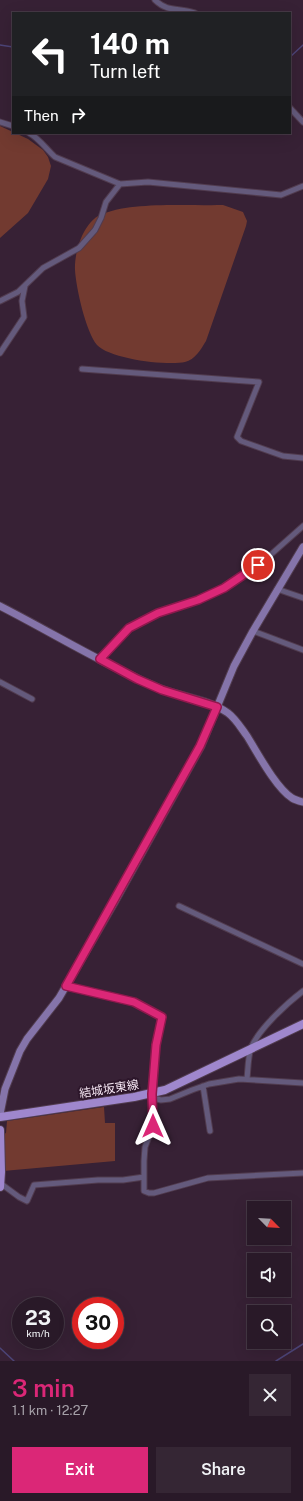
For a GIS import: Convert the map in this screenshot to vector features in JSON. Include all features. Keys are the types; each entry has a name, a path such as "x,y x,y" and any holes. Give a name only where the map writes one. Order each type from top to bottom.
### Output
{"main road":[{"name":"結城坂東線","path":"0,1116 153,1096 303,1024"},
{"path":"0,1130 0,1186"}],"street":[{"path":"154,0 160,5 174,10 187,12"},
{"path":"291,109 303,122"},
{"path":"0,122 12,126"},
{"path":"31,134 36,137 55,157 120,184 148,182 282,195 303,186"},
{"path":"0,301 18,292 43,268 79,248 91,236 101,218 108,198 120,184"},
{"path":"0,353 24,317 22,301 25,286"},
{"path":"82,369 259,382 237,437 241,441 283,456 303,458"},
{"path":"100,659 129,628 158,613 198,600 224,588 267,558 303,526"},
{"path":"0,1116 2,1088 20,1051 27,1039 60,998 197,753 234,666 277,588 303,547"},
{"path":"277,588 303,598"},
{"path":"0,606 137,679 162,690 217,707 229,714 239,724 284,792 292,798 303,802"},
{"path":"253,631 303,650"},
{"path":"0,682 32,699"},
{"path":"179,906 303,964"},
{"path":"66,986 134,1002 162,1017 156,1045 153,1126 145,1147 144,1191 154,1193 208,1178 303,1173"},
{"path":"247,1079 250,1050 273,1017 303,991"},
{"path":"153,1096 161,1100 170,1099 203,1086 239,1079 303,1083"},
{"path":"203,1086 210,1131"},
{"path":"0,1183 27,1201 34,1185 98,1180 123,1180 144,1177"}],"shaded area":[{"path":"0,126 12,132 12,134 17,134 28,139 43,150 48,157 51,166 48,179 28,213 0,238"},
{"path":"223,205 243,212 247,221 206,341 197,354 189,361 185,362 153,362 126,358 104,350 97,345 85,320 77,287 75,270 78,247 84,231 94,219 100,215 113,211 143,206"},
{"path":"104,1107 105,1123 115,1123 115,1161 3,1171 4,1134 6,1133 7,1121"}],"waterway":[{"path":"0,45 12,47"},
{"path":"291,56 303,45"},
{"path":"276,1361 303,1344"},
{"path":"0,1348 14,1361"}],"route":[{"path":"153,1126 152,1094 156,1045 162,1017 134,1002 66,986 114,903 200,746 217,707 162,690 137,679 100,659 129,628 158,613 198,600 224,588 258,565"}]}
